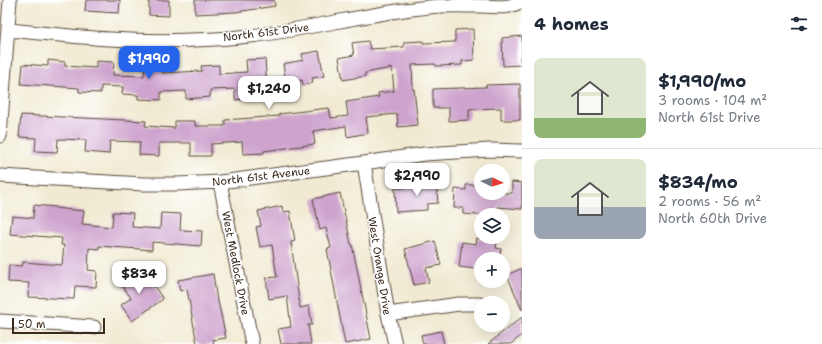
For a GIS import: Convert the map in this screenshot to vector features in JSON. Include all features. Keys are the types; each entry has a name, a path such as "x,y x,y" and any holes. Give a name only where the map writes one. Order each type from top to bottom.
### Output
{"street":[{"path":"0,136 10,0"},
{"name":"North 61st Drive","path":"8,30 110,39 154,41 189,40 250,36 379,14 430,7 482,6 500,8 513,6 522,1"},
{"name":"North 61st Avenue","path":"0,176 144,184 220,182 424,154 490,150 522,151"},
{"name":"West Orange Drive","path":"364,163 388,314 395,344"},
{"name":"West Medlock Drive","path":"220,182 252,344"},
{"path":"388,314 459,304 474,304"},
{"path":"0,321 94,327"}],"building":[{"path":"86,0 120,0 119,13 85,11"},
{"path":"149,0 169,0 169,16 149,15"},
{"path":"195,0 274,0 275,6 236,12 195,14"},
{"path":"473,29 474,60 462,61 462,65 412,65 413,90 414,89 418,125 398,127 397,114 366,117 368,133 347,137 346,126 313,131 315,144 264,151 264,153 243,154 242,142 211,144 211,156 191,156 191,143 159,143 159,156 139,155 140,142 110,141 109,154 85,152 86,140 58,139 57,152 35,151 36,138 19,137 21,115 146,121 145,126 175,128 175,121 195,121 195,126 225,126 225,120 279,116 279,114 329,108 331,118 348,116 346,102 379,97 378,93 394,91 392,68 365,73 365,76 343,80 339,58 354,55 352,43 368,41 370,49 404,47 404,42 455,42 455,30"},
{"path":"522,36 522,57 520,57 521,65 503,66 502,38"},
{"path":"319,51 324,76 312,78 313,83 303,85 302,80 286,83 283,64 303,60 302,54"},
{"path":"265,59 267,88 256,89 257,98 235,100 235,89 210,90 210,97 186,99 186,91 161,92 161,100 138,99 138,95 122,94 123,87 101,86 101,93 79,92 79,88 21,84 23,64 48,66 48,60 65,62 65,66 96,68 96,61 114,62 113,75 144,76 145,64 162,65 162,73 202,71 201,66 219,65 219,74 247,72 246,60"},
{"path":"520,84 520,120 501,120 501,108 469,109 469,120 449,121 449,108 433,108 433,89"},
{"path":"436,179 438,203 427,204 427,210 396,212 395,188 420,187 419,180"},
{"path":"512,182 522,183 522,209 497,207 474,208 474,215 463,214 463,208 454,208 455,189 466,190 466,185 474,185 474,200 510,200 510,193 512,193"},
{"path":"340,193 371,339 345,344 327,249 331,248 326,228 320,230 313,199"},
{"path":"34,205 84,211 82,224 112,227 113,212 133,213 132,227 160,229 161,213 181,214 180,230 202,231 201,246 152,242 152,250 99,246 99,249 89,248 88,270 97,271 96,287 75,286 74,299 28,297 29,283 8,282 9,265 22,266 23,262 62,265 64,245 61,245 62,238 10,234 12,216 33,218"},
{"path":"282,206 283,212 290,211 295,241 291,242 300,308 309,306 312,325 308,325 311,344 281,344 278,329 291,327 287,296 269,299 266,278 277,277 272,245 260,247 256,227 261,226 258,211"},
{"path":"435,241 441,265 426,268 429,282 414,285 405,249"},
{"path":"462,242 474,244 497,244 496,248 501,249 500,252 474,252 474,269 459,267"},
{"path":"522,268 522,310 510,282 510,274"},
{"path":"133,271 138,278 145,273 163,299 132,321 121,305 131,298 119,281"},
{"path":"213,274 217,301 226,338 213,340 214,344 197,344 187,289 180,291 178,280"},
{"path":"522,317 522,335 511,344 488,344 503,332 510,332 510,327"},
{"path":"441,331 444,344 423,344 421,335"}]}
